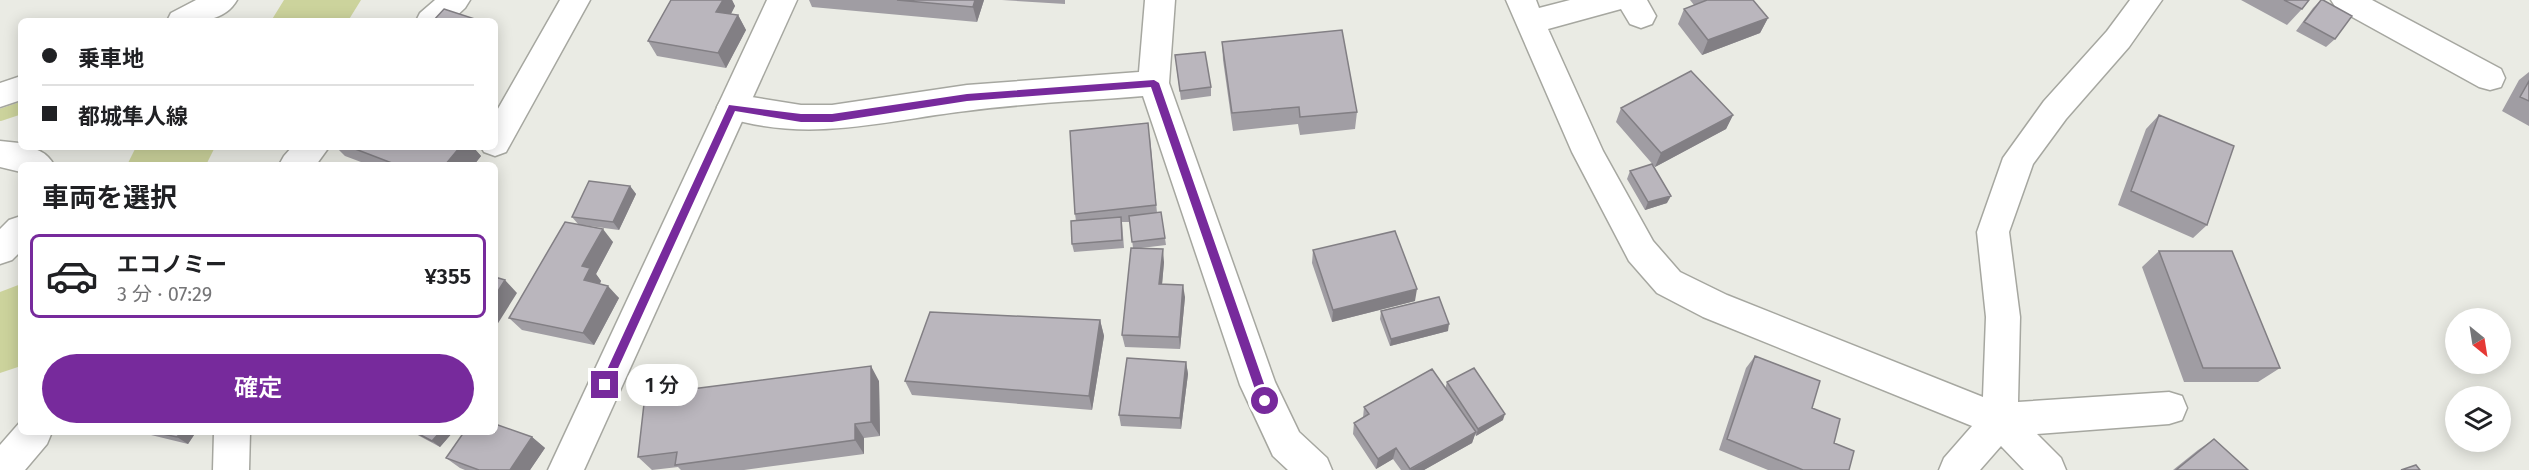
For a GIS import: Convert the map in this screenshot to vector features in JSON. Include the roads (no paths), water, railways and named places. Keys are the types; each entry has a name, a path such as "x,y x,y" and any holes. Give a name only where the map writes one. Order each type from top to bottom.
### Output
{"street":[{"path":"188,18 222,0"},
{"path":"434,18 455,0"},
{"path":"498,137 575,0"},
{"path":"566,470 782,0"},
{"path":"1160,0 1154,83 1258,385 1286,444 1314,470"},
{"path":"1615,0 1525,11 1586,150 1635,242 1664,279 1686,293 1715,306 2000,420 2048,470"},
{"path":"1957,470 2000,420 2003,317 1993,232 2019,158 2055,110 2118,39 2147,0"},
{"path":"2346,0 2490,78"},
{"path":"733,107 801,118 832,118 967,98 1154,83"},
{"path":"0,95 18,89"},
{"path":"299,162 310,150"},
{"path":"0,154 19,156 32,162"},
{"path":"0,250 18,233"},
{"path":"2000,420 2169,408"},
{"path":"2,470 31,435"},
{"path":"231,470 232,435"}],"waterway":[{"path":"307,18 328,0"},
{"path":"0,115 18,109"},
{"path":"166,162 177,150"},
{"path":"0,339 18,321"}]}
